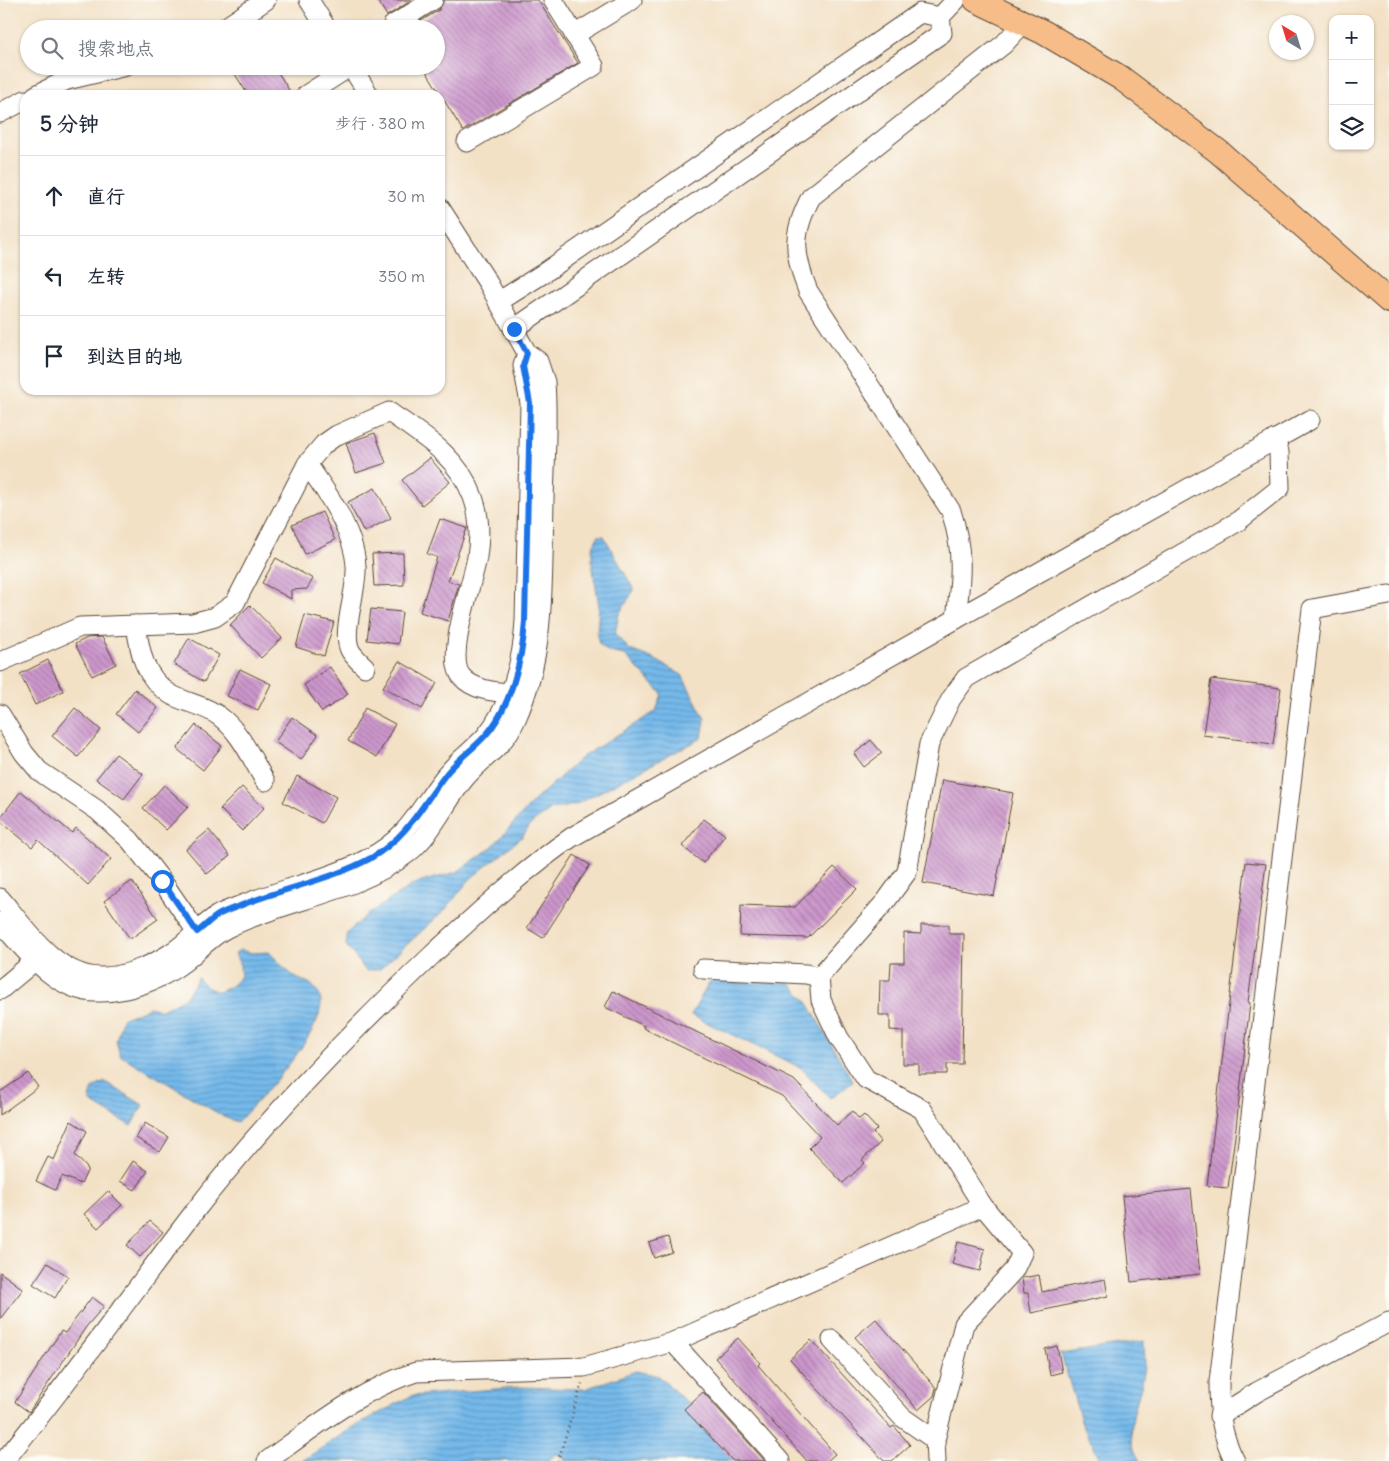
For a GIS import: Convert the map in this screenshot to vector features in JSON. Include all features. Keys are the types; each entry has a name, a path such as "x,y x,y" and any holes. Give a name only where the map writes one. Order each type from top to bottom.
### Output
{"main road":[{"path":"976,0 1024,22 1121,78 1218,152 1389,301"}],"street":[{"path":"236,20 266,0"},
{"path":"309,0 321,20"},
{"path":"401,20 433,0"},
{"path":"467,142 594,66 553,0"},
{"path":"574,35 632,0"},
{"path":"940,17 956,0"},
{"path":"498,302 544,274 920,13 940,17"},
{"path":"514,329 942,33 940,17"},
{"path":"956,619 962,569 959,536 951,511 808,291 797,264 795,244 802,213 811,197 1004,44 1024,22"},
{"path":"46,90 67,80 88,75"},
{"path":"314,90 337,75"},
{"path":"357,75 366,90"},
{"path":"0,113 20,103"},
{"path":"0,898 42,955 52,976 74,990 96,992 123,990 154,980 181,964 201,938 265,913 343,888 378,872 409,852 431,829 450,797 468,775 500,747 516,720 517,694 537,653 540,624 546,396 538,361 527,353 445,216"},
{"path":"544,274 561,298"},
{"path":"0,662 80,627 193,623 214,617 235,603 307,464 324,444 337,436 390,412 443,450 458,470 473,497 480,526 477,557 456,644 455,665 462,678 476,687 517,694"},
{"path":"4,1461 196,1209 279,1109 391,994 495,897 537,861 572,837 1310,420"},
{"path":"936,1461 935,1440 964,1324 1014,1270 1022,1253 983,1206 922,1109 866,1079 839,1038 821,1000 819,977 886,901 907,872 929,744 951,699 966,678 1237,522 1280,488 1281,469 1275,440"},
{"path":"307,464 334,502 350,542 356,566 354,593 347,624 349,649 365,667"},
{"path":"1235,1461 1226,1445 1219,1416 1220,1372 1312,610 1389,594"},
{"path":"136,625 140,655 150,675 170,694 219,716 242,740 265,780"},
{"path":"3,727 39,771 97,810 130,840 162,881 201,938"},
{"path":"0,922 42,955"},
{"path":"0,990 42,955"},
{"path":"703,969 806,974 819,977"},
{"path":"267,1461 323,1420 395,1379 416,1372 584,1367 673,1342 983,1206"},
{"path":"1219,1416 1257,1392 1389,1322"},
{"path":"832,1340 902,1418 935,1440"},
{"path":"673,1342 780,1461"}],"path":[{"path":"558,1461 582,1384"}],"water":[{"path":"598,536 604,536 634,590 619,614 615,634 630,650 654,659 682,675 705,719 702,738 575,805 552,809 532,823 522,837 470,879 445,910 380,969 366,971 346,945 347,933 367,915 414,884 457,872 492,847 534,801 582,757 656,711 662,694 625,655 609,652 599,644 597,634 599,606 592,563 592,549"},
{"path":"240,950 252,953 269,952 291,974 312,985 318,993 321,1006 316,1022 306,1041 277,1079 238,1122 226,1118 120,1055 116,1041 122,1019 150,1007 162,1010 186,997 198,978 208,988 219,992 231,986 241,976 240,965 235,953"},
{"path":"714,974 788,981 806,1000 853,1082 830,1098 801,1068 691,1015"},
{"path":"105,1082 143,1105 131,1126 91,1102 90,1098 93,1088"},
{"path":"1144,1341 1145,1369 1132,1428 1132,1439 1140,1461 1101,1461 1082,1424 1061,1354"},
{"path":"636,1371 659,1376 685,1401 703,1408 752,1461 564,1461 565,1458 556,1454 548,1461 302,1461 355,1426 411,1396 519,1387 585,1389"}],"building":[{"path":"377,0 412,0 387,16"},
{"path":"444,0 538,0 578,63 463,131 445,102 445,90 438,90 429,75 445,75 445,20 423,20 439,10"},
{"path":"236,75 280,75 289,90 245,90"},
{"path":"375,433 386,463 356,473 346,443"},
{"path":"430,458 450,482 422,505 402,480"},
{"path":"375,488 391,518 364,532 348,502"},
{"path":"322,512 335,540 305,554 292,525"},
{"path":"440,519 467,528 448,581 459,584 448,621 420,612 437,557 427,554"},
{"path":"403,553 404,585 374,586 372,554"},
{"path":"276,558 313,579 307,589 291,590 291,599 262,583"},
{"path":"250,605 282,638 261,658 230,625"},
{"path":"371,609 402,612 398,644 367,640"},
{"path":"305,615 334,622 324,656 296,647"},
{"path":"102,637 116,664 92,676 75,644 87,638"},
{"path":"189,638 219,655 204,682 174,664"},
{"path":"48,660 63,691 35,705 20,674"},
{"path":"399,661 437,683 422,709 383,687"},
{"path":"330,667 348,694 322,712 304,685"},
{"path":"240,669 271,684 258,710 227,696"},
{"path":"1211,679 1281,688 1273,744 1203,735"},
{"path":"135,689 158,708 138,732 116,714"},
{"path":"75,708 101,730 78,757 52,736"},
{"path":"365,708 395,724 377,757 348,741"},
{"path":"292,717 318,735 301,760 275,742"},
{"path":"196,725 222,746 203,770 177,749"},
{"path":"871,740 882,753 864,767 854,754"},
{"path":"116,754 143,774 124,799 96,779"},
{"path":"297,776 336,797 322,823 283,802"},
{"path":"942,780 1013,793 994,896 923,883"},
{"path":"164,785 188,807 166,830 143,808"},
{"path":"242,787 264,808 242,831 220,809"},
{"path":"21,791 72,833 76,828 111,859 88,885 38,840 32,847 0,821 0,818"},
{"path":"704,819 725,835 703,863 682,846"},
{"path":"209,830 230,856 207,874 186,849"},
{"path":"574,855 590,865 543,938 527,928"},
{"path":"1246,862 1266,864 1248,1002 1250,1003 1228,1188 1207,1186"},
{"path":"834,867 857,889 808,938 740,936 741,905 795,907"},
{"path":"132,881 158,919 130,939 104,901"},
{"path":"921,925 949,925 949,934 964,934 962,1064 947,1064 947,1074 919,1074 919,1064 903,1064 903,1031 890,1030 890,1015 879,1015 880,980 890,980 891,963 904,963 904,933 921,934"},
{"path":"613,991 794,1080 837,1125 852,1111 859,1119 864,1115 877,1129 873,1133 881,1142 862,1160 865,1163 843,1183 809,1148 820,1137 782,1096 643,1028 644,1026 605,1007"},
{"path":"28,1073 38,1087 0,1115 0,1092"},
{"path":"71,1121 87,1131 75,1155 88,1169 81,1184 62,1176 55,1190 36,1181 48,1157 54,1160"},
{"path":"145,1123 169,1137 160,1152 136,1138"},
{"path":"133,1161 148,1171 135,1190 120,1181"},
{"path":"1191,1189 1200,1274 1131,1282 1122,1196"},
{"path":"108,1191 122,1205 98,1228 84,1214"},
{"path":"150,1221 163,1232 140,1257 127,1245"},
{"path":"668,1237 672,1252 654,1258 649,1243"},
{"path":"958,1242 985,1249 980,1271 952,1264"},
{"path":"47,1263 68,1276 55,1298 33,1284"},
{"path":"0,1272 23,1289 0,1319"},
{"path":"1039,1275 1042,1292 1105,1279 1108,1296 1031,1313 1028,1293 1024,1293 1022,1278"},
{"path":"92,1297 104,1306 86,1327 29,1412 15,1402 61,1331 65,1333"},
{"path":"876,1319 936,1388 934,1396 918,1410 855,1337"},
{"path":"738,1338 760,1363 758,1365 835,1454 827,1461 807,1461 715,1358"},
{"path":"811,1340 891,1428 894,1426 910,1445 892,1461 884,1461 790,1359"},
{"path":"1057,1346 1062,1372 1050,1375 1045,1349"},
{"path":"703,1392 765,1461 733,1461 684,1409"}],"route":[{"path":"162,881 197,932 218,915 258,898 335,873 370,858 399,839 417,818 455,762 485,736 501,713 524,646 525,621 530,403 523,366 527,353 514,329"}]}
